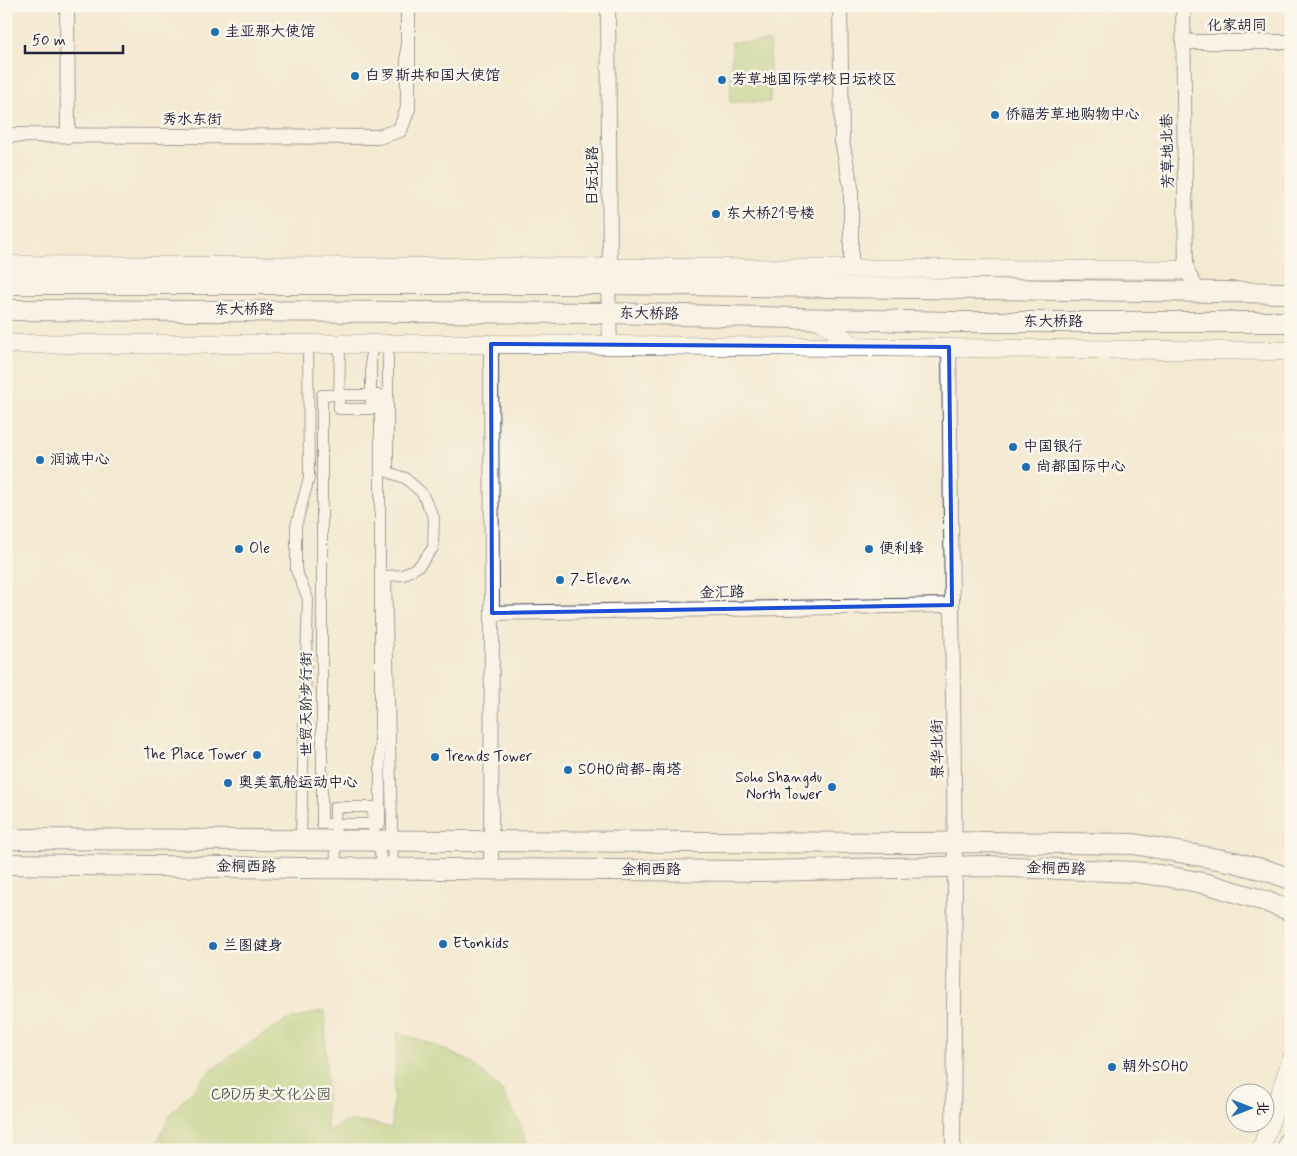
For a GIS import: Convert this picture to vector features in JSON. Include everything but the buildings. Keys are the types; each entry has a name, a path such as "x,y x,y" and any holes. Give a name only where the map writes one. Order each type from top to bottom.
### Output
{"highway":[{"path":"1288,1150 1291,1141"}],"main road":[{"name":"东大桥路","path":"6,284 609,275 1291,293"},
{"name":"东大桥路","path":"6,310 609,313 948,322 1291,322"},
{"name":"金桐西路","path":"6,839 336,832 491,841 1134,844 1170,849 1243,864 1291,879"},
{"name":"金桐西路","path":"6,864 761,870 986,866 1125,872 1166,876 1208,884 1291,911"}],"street":[{"path":"67,6 68,136"},
{"name":"秀水东街","path":"6,135 378,137 400,130 408,108 408,6"},
{"name":"日坛北路","path":"608,6 610,345"},
{"path":"840,6 842,141 851,187 851,268"},
{"name":"芳草地北巷","path":"1183,6 1186,270"},
{"name":"化家胡同","path":"1184,42 1291,42"},
{"path":"6,265 609,275 851,268 1186,270 1199,292"},
{"path":"818,318 854,346"},
{"path":"301,833 308,599 296,570 296,526 309,478 308,343"},
{"path":"340,343 340,395"},
{"path":"6,344 380,343 1291,351"},
{"path":"380,343 371,395 380,395 380,835 388,868"},
{"path":"380,343 388,472 405,478 422,493 434,518 433,548 419,566 403,575 386,576 380,835"},
{"path":"490,344 491,869"},
{"name":"景华北街","path":"949,347 955,843 953,1150"},
{"name":"世贸天阶步行街","path":"336,832 322,824 322,395 371,395"},
{"name":"金汇路","path":"492,613 952,605"},
{"path":"336,868 335,807 373,807 388,868"},
{"path":"1261,1150 1291,1060"}],"highlighted area":[{"path":"491,344 949,347 952,605 492,613"}],"green space":[{"path":"732,42 770,42 770,102 730,102"},
{"name":"CBD历史文化公园","path":"325,1010 327,1133 343,1122 367,1122 392,1128 397,1032 434,1045 471,1062 502,1091 520,1123 530,1150 154,1150 170,1115 208,1073 245,1046 285,1021"}],"place":[{"name":"圭亚那大使馆","path":"215,32"},
{"name":"白罗斯共和国大使馆","path":"355,76"},
{"name":"芳草地国际学校日坛校区","path":"722,80"},
{"name":"侨福芳草地购物中心","path":"995,115"},
{"name":"东大桥21号楼","path":"716,214"},
{"name":"中国银行","path":"1013,447"},
{"name":"润诚中心","path":"40,460"},
{"name":"尚都国际中心","path":"1026,467"},
{"name":"Ole","path":"239,549"},
{"name":"便利蜂","path":"869,549"},
{"name":"7-Eleven","path":"560,580"},
{"name":"The Place Tower","path":"257,755"},
{"name":"Trends Tower","path":"435,757"},
{"name":"SOHO尚都-南塔","path":"568,770"},
{"name":"奥美氧舱运动中心","path":"228,783"},
{"name":"Soho Shangdu North Tower","path":"832,787"},
{"name":"Etonkids","path":"443,944"},
{"name":"兰图健身","path":"213,946"},
{"name":"朝外SOHO","path":"1112,1067"}]}
